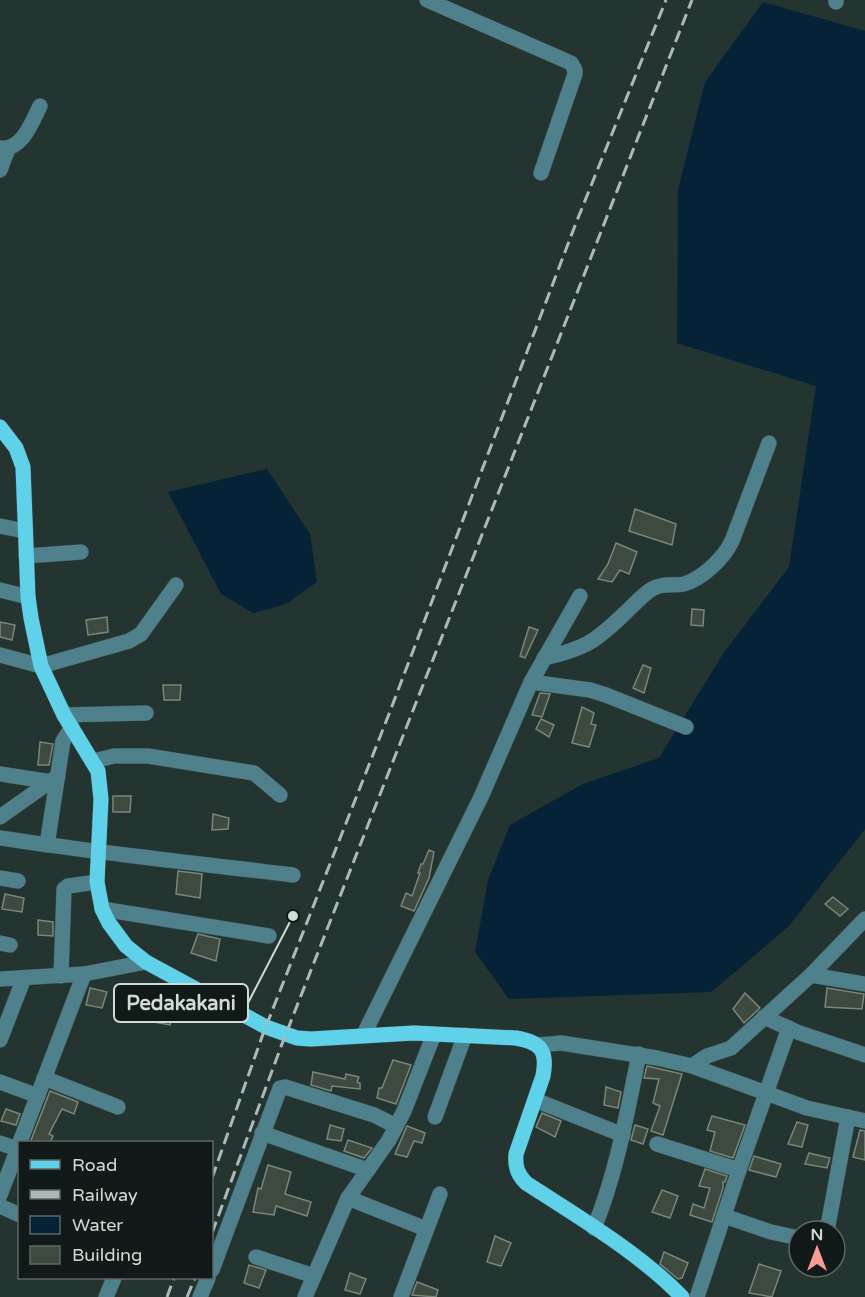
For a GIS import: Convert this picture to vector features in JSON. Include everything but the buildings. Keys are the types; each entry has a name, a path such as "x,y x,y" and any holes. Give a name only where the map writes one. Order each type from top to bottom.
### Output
{"main road":[{"path":"0,427 20,457 23,467 28,597 41,666 68,721 93,761 101,783 97,882 102,909 126,946 146,962 266,1027 286,1035 311,1039 434,1034 465,1035 516,1038 538,1045 542,1051 545,1066 516,1154 517,1170 526,1183 663,1278 682,1297"}],"street":[{"path":"427,0 461,7 574,66 574,74 542,173"},
{"path":"0,170 4,148 20,141 40,106"},
{"path":"544,658 586,646 650,590 659,586 692,581 723,556 732,541 769,443"},
{"path":"0,526 25,531"},
{"path":"26,556 81,552"},
{"path":"0,655 41,666 136,638 176,585"},
{"path":"0,590 28,597"},
{"path":"363,1036 481,797 531,682 580,596"},
{"path":"531,682 606,694 686,728"},
{"path":"47,845 55,779 68,721 146,713"},
{"path":"93,761 114,756 148,756 244,771 258,775 280,795"},
{"path":"0,774 55,779"},
{"path":"0,817 55,779"},
{"path":"0,838 98,853 293,875"},
{"path":"0,878 18,881"},
{"path":"61,976 64,889 68,886 97,882"},
{"path":"102,909 269,936"},
{"path":"692,1066 707,1056 731,1048 812,975 865,919"},
{"path":"0,979 84,974 146,962"},
{"path":"22,1141 84,974"},
{"path":"812,975 865,984"},
{"path":"0,1040 24,978"},
{"path":"764,1017 865,1055"},
{"path":"697,1297 789,1028"},
{"path":"305,1297 348,1198 389,1140 404,1111 434,1034"},
{"path":"435,1118 465,1035"},
{"path":"538,1045 561,1044 639,1054 692,1066 813,1110 865,1121"},
{"path":"594,1228 611,1185 639,1054"},
{"path":"44,1078 118,1107"},
{"path":"0,1082 38,1096"},
{"path":"213,1267 279,1089 282,1087 374,1115 396,1126"},
{"path":"535,1100 623,1135"},
{"path":"829,1219 848,1117"},
{"path":"262,1133 368,1170"},
{"path":"0,1143 18,1152 0,1195"},
{"path":"657,1144 739,1170"},
{"path":"401,1297 440,1194"},
{"path":"348,1198 426,1229"},
{"path":"0,1206 18,1214"},
{"path":"724,1216 787,1235"},
{"path":"256,1257 314,1276"},
{"path":"106,1297 114,1279"},
{"path":"200,1297 208,1279"}],"water":[{"path":"763,2 865,31 865,829 789,926 711,992 509,999 475,952 488,880 510,825 583,784 659,758 723,654 789,567 816,386 677,343 678,190 705,82"},
{"path":"267,469 310,534 317,582 286,604 253,613 221,594 168,492"}],"railway":[{"path":"213,1175 263,1034 389,714 576,223 666,0"},
{"path":"213,1230 282,1044 692,0"},
{"path":"167,1297 174,1279"},
{"path":"187,1297 195,1279"}],"place":[{"name":"Pedakakani","path":"293,916"}]}
